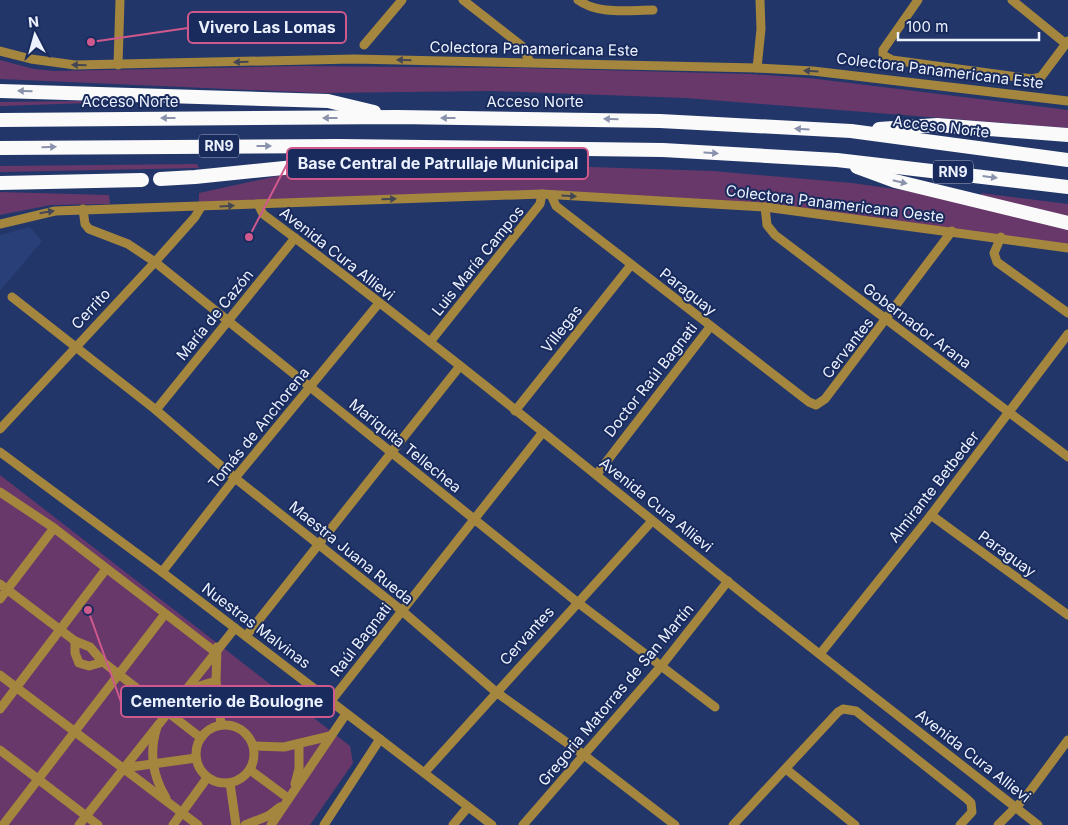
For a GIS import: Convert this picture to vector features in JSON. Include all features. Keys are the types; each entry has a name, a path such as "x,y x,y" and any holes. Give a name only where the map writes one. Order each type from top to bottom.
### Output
{"highway":[{"path":"0,91 328,101 397,117"},
{"name":"Acceso Norte","path":"0,120 397,117 576,118 851,131 1068,160"},
{"path":"851,131 937,125 1068,135"},
{"path":"160,179 373,159 438,146"},
{"name":"RN9","path":"0,148 438,146 663,150 837,160 1068,187"},
{"path":"837,160 895,181 1068,223"},
{"path":"0,183 142,180"}],"street":[{"path":"118,65 120,0"},
{"path":"364,45 402,0"},
{"path":"463,0 522,46 530,62"},
{"path":"578,0 587,7 600,10 653,10"},
{"path":"757,68 761,29 760,0"},
{"path":"918,0 886,41 882,50 883,55 892,60 1032,79 1041,76 1067,43 1012,0"},
{"name":"Colectora Panamericana Este","path":"0,51 60,64 118,65 354,59 757,68 813,71 1068,101"},
{"name":"Colectora Panamericana Oeste","path":"0,224 39,214 82,209 201,207 546,194 765,207 1001,237 1068,248"},
{"name":"Paraguay","path":"546,194 556,206 710,327 809,402 816,405"},
{"name":"Luis María Campos","path":"430,342 546,194"},
{"name":"Avenida Cura Allievi","path":"258,204 263,214 430,342 597,474 652,521 1038,825"},
{"name":"Cerrito","path":"0,429 155,262 195,217 201,207"},
{"name":"Gobernador Arana","path":"765,207 767,225 775,235 886,321 1068,457"},
{"name":"Mariquita Tellechea","path":"82,209 85,224 89,229 128,244 155,262 576,602 716,707"},
{"name":"Cervantes","path":"816,405 825,399 886,321 952,231"},
{"path":"1001,237 994,253 997,262 1068,313"},
{"name":"María de Cazón","path":"156,410 295,238"},
{"name":"Villegas","path":"515,410 631,265"},
{"name":"Maestra Juana Rueda","path":"12,297 156,410 235,478 401,610 496,692 584,755 675,825"},
{"name":"Tomás de Anchorena","path":"162,572 235,478 379,303"},
{"name":"Doctor Raúl Bagnati","path":"597,474 710,327"},
{"name":"Almirante Betbeder","path":"820,654 931,515 1068,334"},
{"path":"246,636 390,451 460,366"},
{"name":"Raúl Bagnati","path":"331,701 543,432"},
{"name":"Nuestras Malvinas","path":"0,452 162,572 492,825"},
{"path":"0,492 54,528 165,614 215,649"},
{"name":"Paraguay","path":"931,515 1068,615"},
{"name":"Cervantes","path":"425,772 576,602 652,521"},
{"path":"0,599 4,586 54,528"},
{"path":"0,709 106,569"},
{"name":"Gregoria Matorras de San Martín","path":"523,825 662,665 728,581"},
{"path":"4,586 75,641 90,647 103,662 168,710 201,738"},
{"path":"3,825 165,614"},
{"path":"79,825 215,649 235,628"},
{"path":"75,641 75,653 79,663 89,666 103,662"},
{"path":"215,649 216,681 221,725"},
{"path":"0,675 182,813 196,823 203,825"},
{"path":"177,698 196,688 216,681"},
{"path":"733,825 838,712 843,709 856,711 967,799 971,803 972,812 960,825"},
{"path":"271,825 346,714"},
{"path":"159,722 154,736 153,764 158,783 171,804"},
{"path":"221,725 238,728 245,732 254,746 255,754 250,770 238,781 230,784 222,784 207,778 198,765 196,758 201,738 206,732 221,725"},
{"path":"254,746 284,747 330,736"},
{"path":"324,825 380,739"},
{"path":"998,825 1025,798 1068,740"},
{"path":"245,825 268,816 288,798 299,769 299,744"},
{"path":"0,750 98,825"},
{"path":"123,768 196,758"},
{"path":"786,769 855,825"},
{"path":"250,770 288,798"},
{"path":"173,825 207,778"},
{"path":"230,784 236,825"},
{"path":"453,825 468,807"}],"shaded area":[{"path":"0,60 34,69 55,71 301,66 521,68 751,74 809,78 1068,110 1068,128 686,98 491,91 321,93 0,79"},
{"path":"177,100 0,106 0,102"},
{"path":"197,164 199,168 0,172 0,166"},
{"path":"357,164 497,164 713,171 852,183 952,197 1068,229 1068,245 790,207 542,191 199,203 199,193 314,168"},
{"path":"0,192 109,195 110,204 51,205 0,215"},
{"path":"981,193 1068,204 1068,218 982,195"},
{"path":"30,227 42,241 0,291 0,235"},
{"path":"0,475 350,746 353,763 310,825 0,825"}],"place":[{"name":"Vivero Las Lomas","path":"91,42"},
{"name":"Base Central de Patrullaje Municipal","path":"249,237"},
{"name":"Cementerio de Boulogne","path":"88,610"}]}
